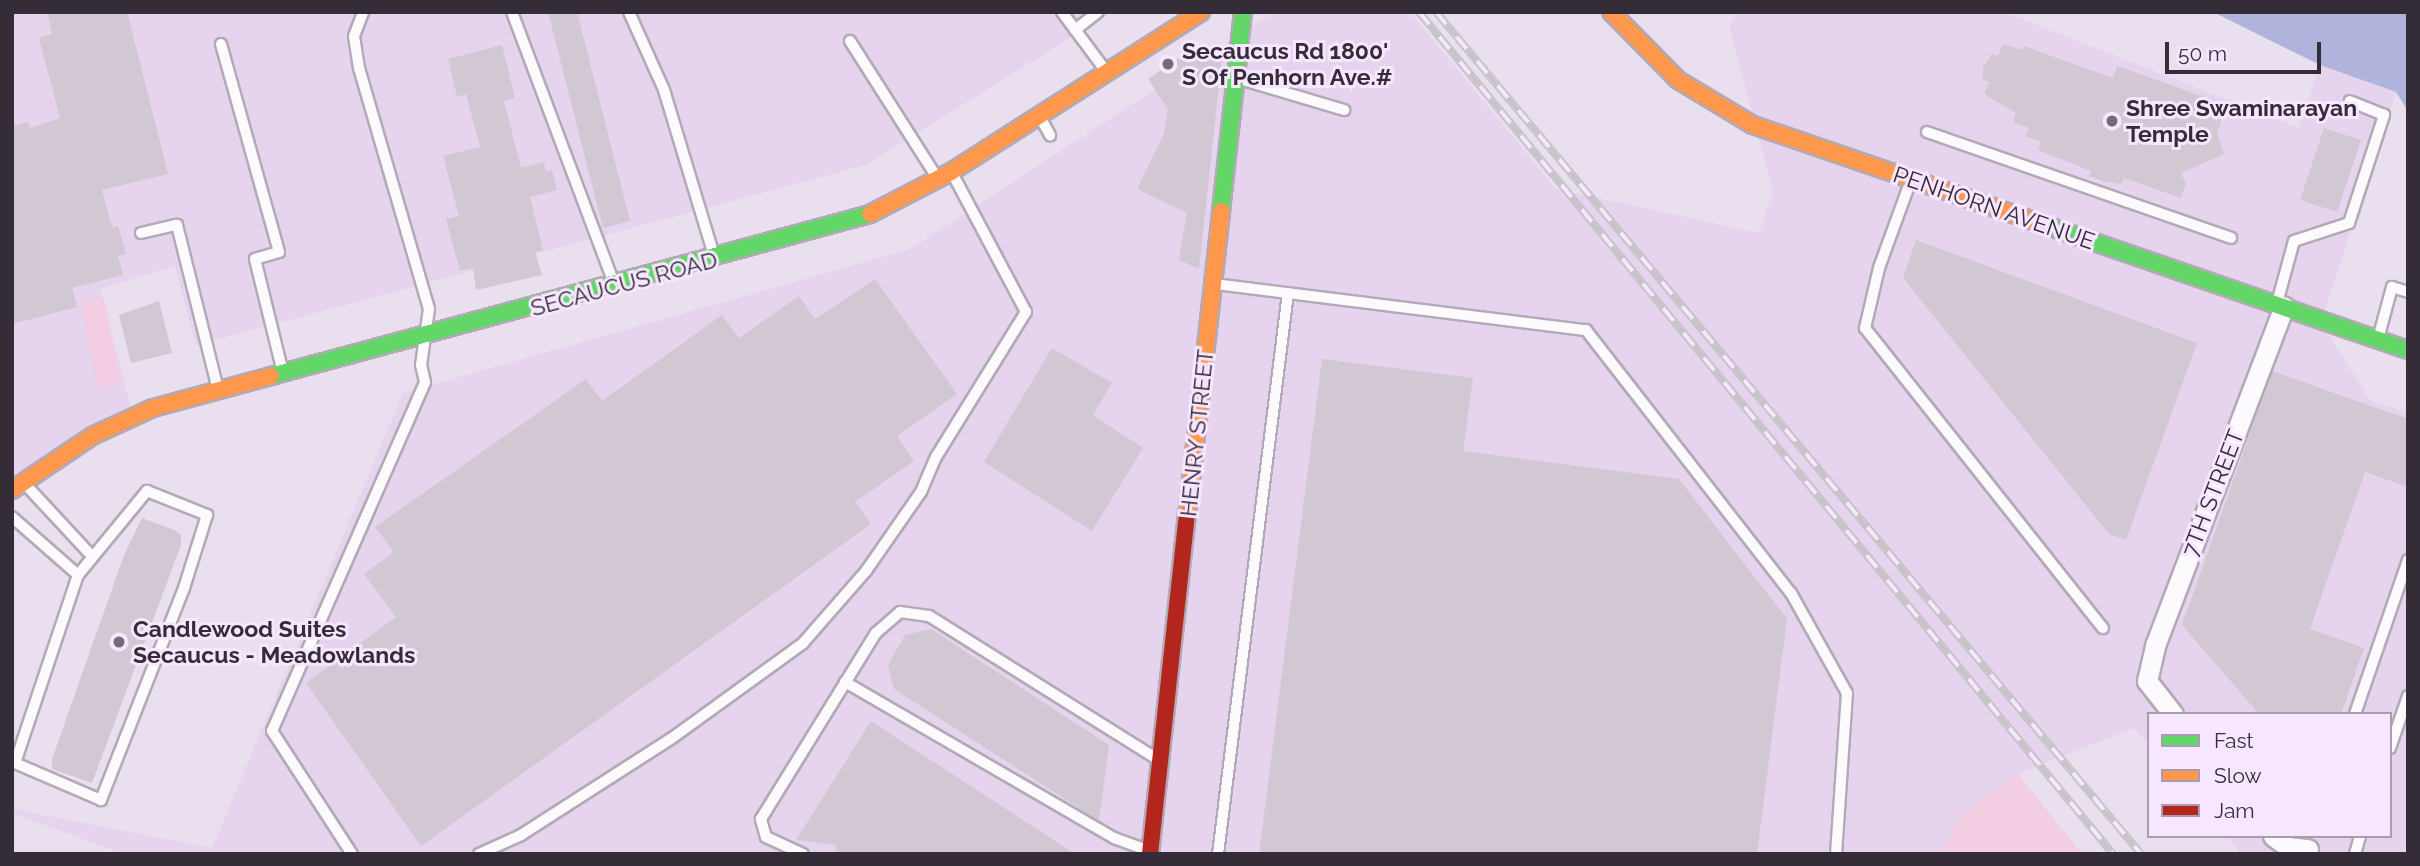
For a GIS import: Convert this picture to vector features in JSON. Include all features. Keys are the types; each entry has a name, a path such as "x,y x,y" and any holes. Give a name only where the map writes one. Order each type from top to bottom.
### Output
{"street":[{"name":"SECAUCUS ROAD","path":"16,484 92,436 153,408 715,260 863,218 945,176 1183,17 1200,12"},
{"name":"HENRY STREET","path":"1150,853 1243,12"},
{"name":"PENHORN AVENUE","path":"1611,12 1664,69 1722,109 1770,132 2408,350"},
{"name":"7TH STREET","path":"2172,712 2147,681 2156,643 2280,305"},
{"path":"2276,838 2288,847 2310,843"}],"lane":[{"path":"352,854 272,731 425,382 421,365 428,336 429,309 359,68 354,36 363,12"},
{"path":"512,12 614,285"},
{"path":"629,12 664,90 715,260"},
{"path":"1062,12 1105,71"},
{"path":"1075,30 1098,12"},
{"path":"479,854 521,835 672,738 803,643 866,571 921,492 936,457 1026,312 945,176 850,41"},
{"path":"221,44 279,252 255,259 284,373"},
{"path":"1236,78 1344,110"},
{"path":"2280,305 2294,241 2349,223 2385,115 2350,101"},
{"path":"1039,114 1050,135"},
{"path":"1927,132 2231,238"},
{"path":"1911,180 1879,268 1865,328 2103,628"},
{"path":"141,233 177,225 218,389"},
{"path":"1213,284 1586,330 1791,593 1847,693 1836,854"},
{"path":"2378,339 2392,287 2408,292"},
{"path":"1218,854 1288,293"},
{"path":"16,484 91,555"},
{"path":"147,491 207,515 184,588 101,800 15,762 78,575 91,555 147,491"},
{"path":"12,517 78,575"},
{"path":"2356,712 2408,560"},
{"path":"803,854 766,836 761,819 876,633 900,612 929,616 1160,761"},
{"path":"845,682 1104,832 1150,853"},
{"path":"2392,742 2408,696"}],"shaded area":[{"path":"12,12 1112,12 866,165 196,345 175,266 100,289 132,412 12,475"},
{"path":"1274,12 1410,12 1556,189 1759,233 1773,191 1729,26 1738,12 2004,12 2299,128 2320,65 2396,92 2321,323 2370,400 2408,413 2408,854 2241,854 2228,838 2392,838 2392,712 2147,712 2147,743 2134,728 2018,774 1962,814 1939,854 124,854 12,813 12,809 212,848 403,393 910,249"},
{"path":"104,298 121,382 97,387 81,303"},
{"path":"2018,774 2082,854 1939,854 1962,814"}],"water":[{"path":"2213,12 2408,12 2408,111 2396,92 2320,65"}],"building":[{"path":"47,12 127,12 168,174 102,190 112,228 118,226 126,254 118,256 123,275 72,288 77,307 12,324 12,126 28,122 30,128 60,118 39,38 52,34"},
{"path":"548,12 577,12 630,221 603,228"},
{"name":"Shree Swaminarayan Temple","path":"2003,44 2023,50 2024,46 2113,78 2117,66 2227,105 2217,134 2224,154 2181,173 2186,184 2181,198 2124,178 2121,184 2089,176 2091,171 2038,150 2041,142 2025,136 2029,128 2013,122 2016,113 1984,94 1989,82 1983,80 1983,67 1992,54 1998,56"},
{"path":"502,45 515,98 504,101 521,168 544,162 546,172 552,170 557,190 530,197 543,250 535,252 542,275 476,290 473,268 460,271 446,219 459,216 443,156 480,147 466,94 457,97 448,59"},
{"path":"1194,47 1222,57 1199,269 1179,260 1187,213 1137,189 1164,134 1168,109 1148,79"},
{"path":"2324,128 2361,140 2337,212 2300,200"},
{"path":"1916,240 2197,343 2126,540 2109,534 1903,278"},
{"path":"875,279 957,394 897,436 914,461 855,502 871,524 421,846 306,683 396,617 364,574 394,552 375,527 586,379 602,401 722,315 739,338 799,296 815,319"},
{"path":"159,301 172,353 131,363 119,315"},
{"path":"1052,348 1112,383 1093,415 1143,448 1092,531 984,462"},
{"path":"1322,359 1473,378 1463,451 1679,479 1787,619 1757,854 1259,854"},
{"path":"2272,371 2408,419 2408,487 2365,472 2310,629 2364,648 2342,712 2257,712 2182,625"},
{"name":"Candlewood Suites Secaucus - Meadowlands","path":"142,518 174,530 181,535 181,545 92,783 52,769 52,759 124,555"},
{"path":"931,629 1109,745 1099,821 894,689 888,665 905,635"},
{"path":"871,721 1075,854 836,854 836,845 796,840"}],"railway":[{"path":"1419,12 2113,854"},
{"path":"1436,12 2141,854"}],"traffic: fast":[{"path":"1221,211 1243,12"},
{"path":"271,376 870,214"},
{"path":"2039,223 2408,350"}],"traffic: slow":[{"path":"870,214 951,172 1201,12"},
{"path":"1611,12 1678,80 1753,125 2039,223"},
{"path":"1187,516 1221,211"},
{"path":"12,490 92,436 153,408 271,376"}],"traffic: jam":[{"path":"1150,854 1187,516"}],"place":[{"name":"Secaucus Rd 1800' S Of Penhorn Ave.#","path":"1168,64"},
{"name":"Shree Swaminarayan Temple","path":"2112,121"},
{"name":"Candlewood Suites Secaucus - Meadowlands","path":"119,642"}]}
